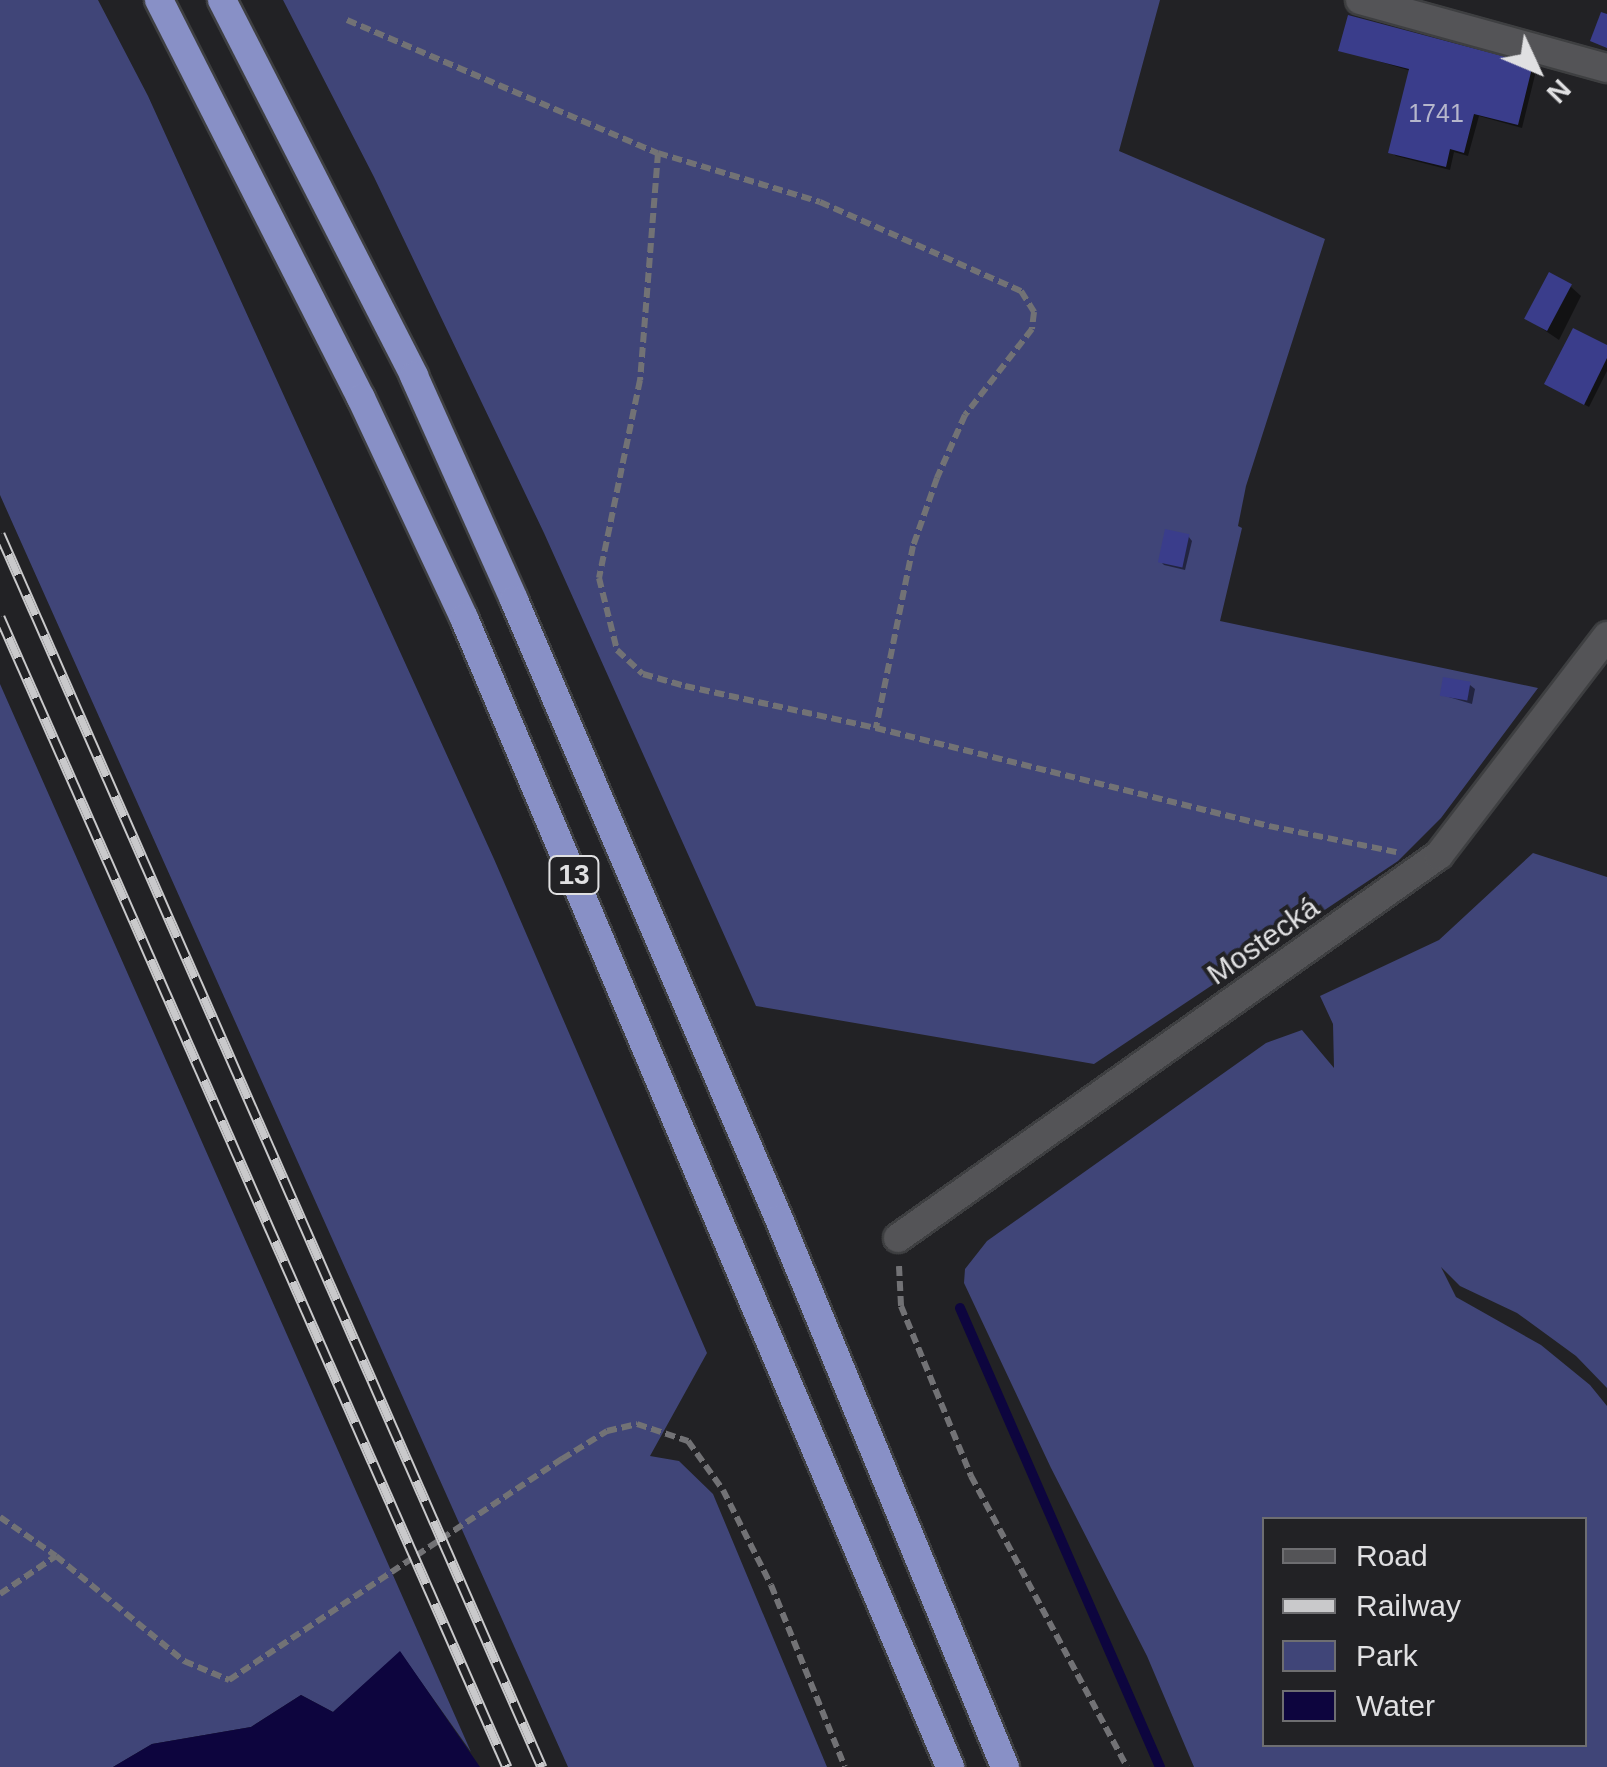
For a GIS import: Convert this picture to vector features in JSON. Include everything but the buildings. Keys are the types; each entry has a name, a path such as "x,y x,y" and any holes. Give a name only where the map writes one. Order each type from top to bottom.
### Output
{"highway":[{"name":"13","path":"160,0 360,398 464,618 950,1767"},
{"name":"13","path":"222,0 414,376 514,600 787,1237 1005,1767"}],"street":[{"path":"1360,0 1607,68"},
{"name":"Mostecká","path":"898,1238 1440,855 1607,636"}],"path":[{"path":"347,20 658,153 820,202 1012,284 1034,312 1032,329 965,415 937,478 913,546 876,728"},
{"path":"658,153 640,380 599,578 617,650 643,674 1269,826 1387,851 1440,855"},
{"path":"898,1238 901,1306 923,1366 971,1476 1127,1767"},
{"path":"0,1517 56,1556 184,1661 229,1680 577,1450 607,1432 638,1424 688,1441 723,1490 772,1585 845,1767"},
{"path":"0,1594 56,1556"}],"green space":[{"path":"0,0 98,0 148,96 494,859 707,1353 650,1456 679,1461 713,1494 827,1767 568,1767 0,495"},
{"path":"283,0 1160,0 1119,151 1325,239 1246,486 1238,526 1242,528 1220,621 1538,688 1441,818 1398,861 1094,1064 756,1006 544,533 374,177"},
{"path":"0,684 471,1752 400,1652 333,1712 301,1695 251,1727 152,1744 113,1767 0,1767"},
{"path":"1533,853 1607,877 1607,1388 1576,1356 1517,1313 1460,1286 1441,1267 1456,1297 1541,1345 1590,1385 1607,1406 1607,1767 1194,1767 1147,1656 1051,1468 964,1283 965,1269 987,1241 1266,1043 1302,1030 1334,1068 1333,1024 1320,996 1439,940"}],"water":[{"path":"400,1651 480,1767 113,1767 152,1744 251,1727 301,1695 333,1712"}],"waterway":[{"path":"960,1308 1160,1767"}],"railway":[{"path":"0,534 542,1767"},
{"path":"0,617 507,1767"}]}
